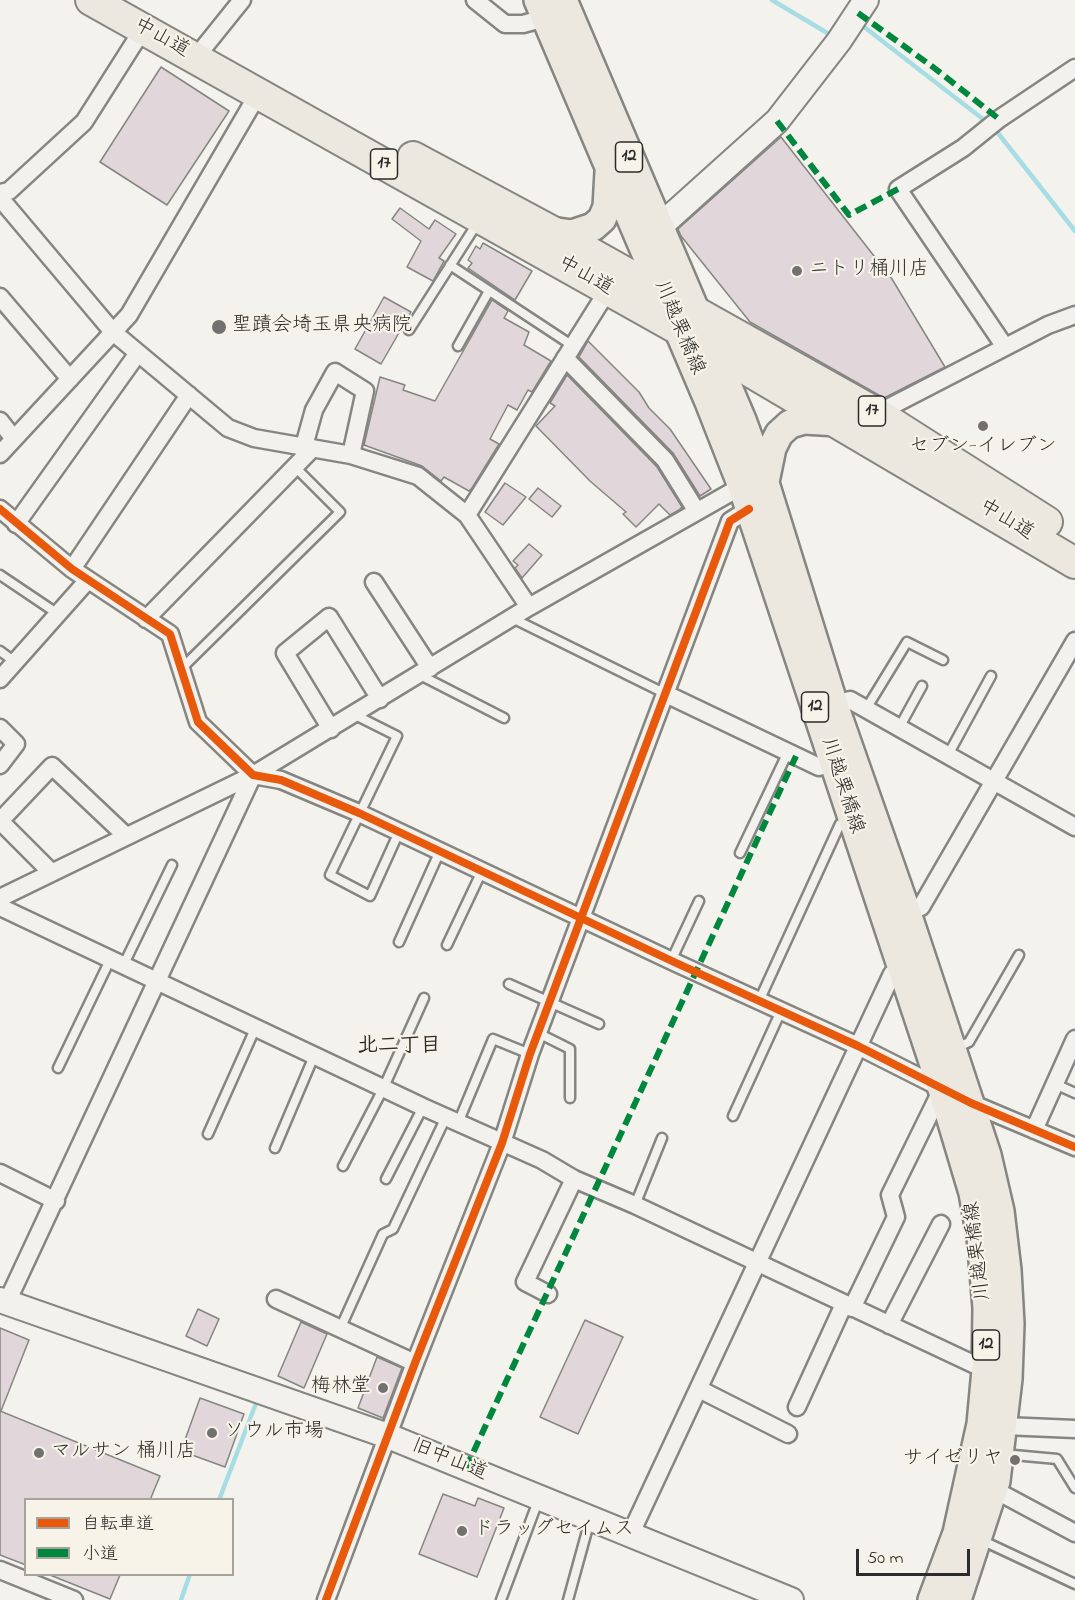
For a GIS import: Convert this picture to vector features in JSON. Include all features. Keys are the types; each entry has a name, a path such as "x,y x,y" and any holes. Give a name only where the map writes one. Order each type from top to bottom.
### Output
{"highway":[{"name":"中山道","path":"91,0 608,290 687,321 856,422 1075,562"},
{"name":"中山道","path":"129,0 246,71 551,231 663,294 711,348 856,422 1075,540"}],"main road":[{"path":"658,228 777,121 839,41 866,0"},
{"name":"川越栗橋線","path":"549,6 608,167 663,294"},
{"name":"川越栗橋線","path":"549,6 658,228 687,321 834,705 908,913 971,1103 1000,1211 1010,1324 1004,1426 993,1489 979,1539 957,1600"},
{"path":"551,231 582,232 594,228 602,219 610,191 608,167"},
{"name":"川越栗橋線","path":"711,348 833,762 961,1145 981,1237 987,1308 986,1370 981,1424 957,1533 933,1600"},
{"path":"752,493 779,434 790,424 819,419 856,422"},
{"name":"旧中山道","path":"3,1301 388,1436 791,1600"}],"street":[{"path":"205,46 242,0"},
{"path":"475,0 505,24 523,24 549,6"},
{"path":"143,29 84,122 9,191 0,195 113,332 228,428 254,438 351,454 418,476 467,515 530,607"},
{"path":"1005,347 897,189 963,148 999,119 1075,68"},
{"path":"0,454 129,315 258,94"},
{"path":"467,515 608,290"},
{"path":"0,297 70,379"},
{"path":"856,422 1048,325 1075,315"},
{"path":"569,352 665,460 696,510"},
{"path":"16,524 138,353"},
{"path":"146,619 294,466 308,447 314,410 335,372 365,391 351,454"},
{"path":"72,569 189,395"},
{"path":"0,421 14,439"},
{"path":"0,898 253,775 530,607 696,510 752,493"},
{"path":"326,1600 502,1143 530,1054 730,521 752,493"},
{"path":"0,509 72,569 170,634 198,722 253,775 281,780 359,813 671,961 858,1046 971,1103 1075,1147"},
{"path":"0,679 88,580"},
{"path":"374,582 425,672"},
{"path":"331,729 285,653 329,617 380,699"},
{"path":"908,913 921,907 1073,648"},
{"path":"666,694 819,767 833,762"},
{"path":"834,705 850,700 1075,826"},
{"path":"0,728 16,744 0,765"},
{"path":"51,872 0,821 52,766 125,836"},
{"path":"3,1301 56,1201 253,775"},
{"path":"0,907 116,964 383,1089 542,1160 574,1179 635,1204 757,1264 986,1370"},
{"path":"631,1533 892,974 903,970"},
{"path":"1034,1130 1075,1040"},
{"path":"797,1407 896,1217 890,1195 942,1089"},
{"path":"0,1173 56,1201"},
{"path":"548,1294 525,1282 574,1179"},
{"path":"889,1325 941,1224"},
{"path":"276,1299 415,1364"},
{"path":"699,1389 788,1434"},
{"path":"1004,1426 1075,1429"},
{"path":"993,1489 1075,1533"},
{"path":"0,1570 74,1600"}],"lane":[{"path":"409,330 480,218"},
{"path":"450,265 489,291 569,352"},
{"path":"458,346 489,291"},
{"path":"181,669 340,512 294,466"},
{"path":"0,575 57,614"},
{"path":"512,618 666,694"},
{"path":"866,709 907,642 943,660"},
{"path":"0,651 15,662"},
{"path":"425,672 504,718"},
{"path":"948,755 991,676"},
{"path":"899,728 922,686"},
{"path":"355,715 397,736 330,875 370,896 399,832"},
{"path":"740,853 788,752"},
{"path":"759,1001 840,824 852,818"},
{"path":"399,942 440,851"},
{"path":"58,1068 172,865"},
{"path":"447,945 482,871"},
{"path":"671,961 699,901"},
{"path":"953,1049 969,1042 1019,955"},
{"path":"509,984 599,1024"},
{"path":"343,1166 383,1089 424,998"},
{"path":"733,1116 781,1011"},
{"path":"208,1134 255,1029"},
{"path":"538,1033 570,1049 570,1098"},
{"path":"340,1329 383,1234 393,1229 493,1039 530,1054"},
{"path":"274,1148 314,1056"},
{"path":"1055,1084 1075,1093"},
{"path":"386,1179 423,1107"},
{"path":"635,1204 662,1138"},
{"path":"1000,1454 1057,1459 1075,1488"},
{"path":"501,1600 539,1497"},
{"path":"567,1600 591,1518"},
{"path":"979,1539 1075,1584"}],"building":[{"path":"161,67 229,111 167,205 100,162"},
{"name":"ニトリ桶川店","path":"781,137 892,279 945,367 884,398 750,322 681,236 678,229"},
{"path":"400,208 429,229 435,220 456,234 439,258 444,261 433,281 407,267 421,241 392,219"},
{"path":"483,243 532,271 515,300 468,268 472,263 468,260 476,246 480,249"},
{"path":"384,297 411,312 381,364 355,349"},
{"path":"492,300 508,311 504,318 529,332 524,345 551,361 532,392 528,390 517,410 508,405 490,439 499,444 472,488 469,491 444,477 441,481 422,466 364,445 380,377 405,385 403,390 435,401"},
{"path":"588,341 639,392 649,408 670,429 711,489 700,496 673,453 579,357"},
{"path":"567,375 657,467 682,507 679,510 670,515 659,504 636,527 623,514 626,512 590,481 536,426 555,406 550,403"},
{"path":"505,483 526,497 503,525 485,512"},
{"path":"538,488 561,506 552,517 529,499"},
{"path":"529,544 542,555 522,578 515,568 518,565 513,561"},
{"path":"198,1309 219,1319 207,1346 186,1336"},
{"path":"585,1320 623,1337 578,1434 540,1417"},
{"path":"301,1322 327,1334 304,1388 278,1376"},
{"path":"0,1328 29,1340 1,1411 0,1411"},
{"name":"梅林堂","path":"377,1357 402,1368 383,1418 358,1408"},
{"name":"ソウル市場","path":"200,1398 244,1414 225,1467 181,1451"},
{"path":"0,1411 160,1476 151,1498 24,1498 24,1564 0,1555"},
{"name":"ドラッグセイムス","path":"443,1494 475,1506 478,1498 504,1508 477,1577 419,1554"},
{"path":"52,1576 120,1576 110,1599"}],"waterway":[{"path":"772,0 834,37"},
{"path":"859,23 988,123"},
{"path":"994,128 1075,231"},
{"path":"220,1498 258,1398"},
{"path":"181,1600 189,1576"}],"marked path":[{"path":"858,13 933,67 999,119"},
{"path":"777,121 849,215 898,189"},
{"path":"466,1468 796,756"}],"cycle path":[{"path":"0,509 72,569 170,634 198,722 253,775 281,780 359,813 858,1046 971,1103 1075,1147"},
{"path":"326,1600 415,1363 502,1143 530,1054 730,521 749,509"}],"place":[{"name":"ニトリ桶川店","path":"797,271"},
{"name":"聖蹟会埼玉県央病院","path":"219,327"},
{"name":"セブン-イレブン","path":"983,426"},
{"name":"梅林堂","path":"383,1388"},
{"name":"ソウル市場","path":"212,1433"},
{"name":"マルサン 桶川店","path":"39,1453"},
{"name":"サイゼリヤ","path":"1015,1460"},
{"name":"ドラッグセイムス","path":"462,1531"}],"district":[{"name":"北二丁目","path":"399,1048"}]}
